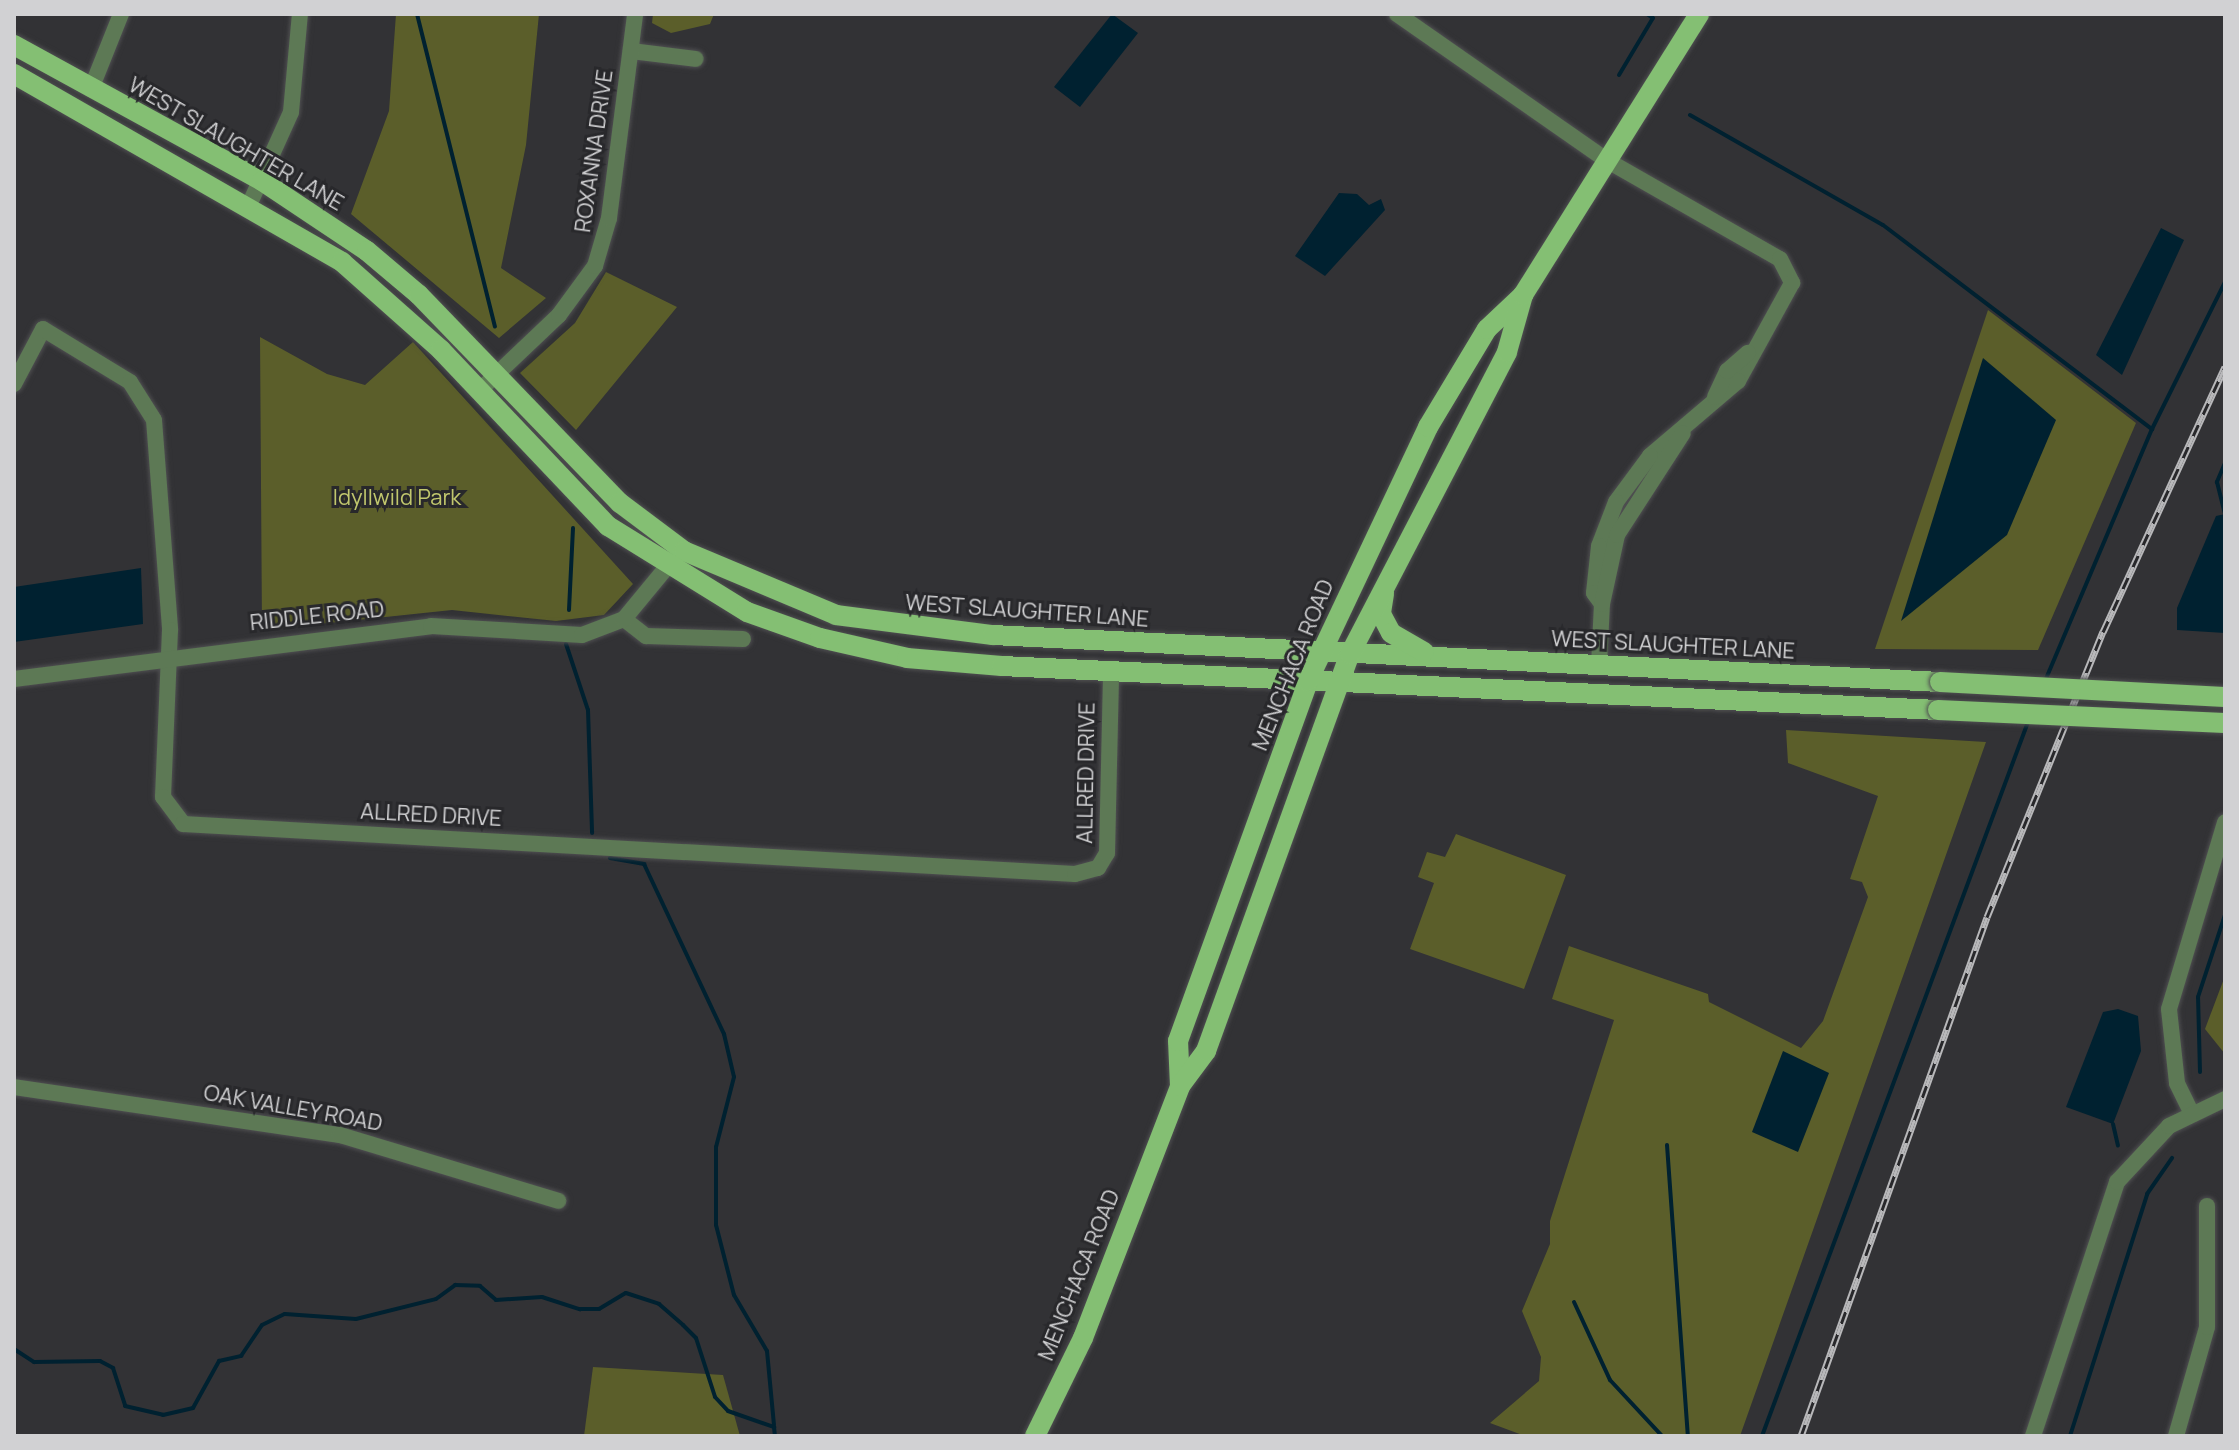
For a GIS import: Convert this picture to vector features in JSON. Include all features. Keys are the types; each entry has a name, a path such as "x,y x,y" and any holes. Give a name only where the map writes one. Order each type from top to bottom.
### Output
{"main road":[{"name":"MENCHACA ROAD","path":"1180,1086 1178,1041 1308,681 1428,427 1487,329 1523,295 1699,14"},
{"name":"WEST SLAUGHTER LANE","path":"14,45 262,181 367,251 496,374 620,503 684,551 836,615 993,635 2225,697"},
{"name":"WEST SLAUGHTER LANE","path":"14,74 250,203 354,272 479,391 562,483 663,566 747,612 820,638 949,662 2225,723"},
{"name":"MENCHACA ROAD","path":"1035,1436 1083,1338 1180,1086 1206,1051 1350,654 1507,352 1523,295"},
{"path":"1386,581 1381,614 1391,633 1434,657"},
{"path":"949,662 974,654 993,635"}],"street":[{"path":"91,89 121,14"},
{"path":"250,203 291,112 300,14"},
{"name":"ROXANNA DRIVE","path":"479,391 559,315 595,266 609,218 635,14"},
{"path":"1397,14 1608,161 1780,259 1792,283 1749,352 1727,371 1711,405 1683,433 1617,535 1610,594 1602,604 1599,665"},
{"path":"631,51 696,59"},
{"name":"ALLRED DRIVE","path":"14,384 43,329 96,356 144,400 161,461 169,656 163,797 183,824 1075,874 1098,868 1110,838 1111,671"},
{"path":"684,551 663,566 624,619 646,636 743,639"},
{"name":"RIDDLE ROAD","path":"14,679 169,656 431,626 582,635 624,619"},
{"path":"2191,1112 2177,1083 2169,1009 2225,822"},
{"name":"OAK VALLEY ROAD","path":"14,1087 340,1135 558,1201"},
{"path":"2033,1436 2096,1232 2124,1171 2191,1112 2225,1099"},
{"path":"2176,1436 2207,1327 2207,1206"}],"green space":[{"path":"396,14 539,14 526,145 501,268 546,298 499,338 351,214 389,111"},
{"path":"653,14 714,14 710,24 671,33 652,23"},
{"path":"606,272 677,307 576,430 520,373 575,323"},
{"path":"1988,310 2136,423 2038,650 1875,649"},
{"name":"Idyllwild Park","path":"260,337 327,374 365,385 413,342 633,584 604,615 556,621 452,610 262,630"},
{"path":"1786,730 1986,742 1740,1436 1525,1436 1490,1423 1539,1381 1541,1357 1522,1311 1550,1244 1550,1221 1614,1020 1552,999 1569,946 1708,994 1709,1002 1801,1048 1823,1021 1868,897 1862,882 1850,879 1878,796 1788,763"},
{"path":"1456,834 1566,875 1524,989 1410,949 1434,883 1418,877 1427,852 1445,857"},
{"path":"2225,976 2225,1054 2205,1029"},
{"path":"593,1367 723,1375 740,1436 584,1436"}],"water":[{"path":"1112,14 1138,33 1080,107 1054,87"},
{"path":"1339,193 1357,194 1369,205 1381,199 1385,210 1325,276 1295,256"},
{"path":"2161,228 2184,240 2122,375 2096,355"},
{"path":"1983,358 2056,420 2007,535 1901,621"},
{"path":"2225,514 2225,633 2177,630 2177,608 2216,516"},
{"path":"141,568 143,624 14,642 14,587"},
{"path":"2118,1009 2138,1016 2141,1051 2113,1124 2066,1107 2103,1012"},
{"path":"1783,1051 1829,1073 1798,1152 1752,1132"}],"waterway":[{"path":"417,14 495,326"},
{"path":"1619,75 1653,18 1647,14"},
{"path":"1690,115 1883,225 2152,429"},
{"path":"2045,681 2152,429 2225,282"},
{"path":"2225,463 2217,482 2225,515"},
{"path":"569,610 573,528"},
{"path":"566,644 588,710 592,833"},
{"path":"1762,1436 2028,722"},
{"path":"610,858 644,864 724,1034 734,1077 716,1147 716,1225 734,1295 767,1351 774,1425"},
{"path":"2200,1072 2198,997 2225,915"},
{"path":"2113,1124 2118,1145"},
{"path":"1667,1145 1688,1436"},
{"path":"2070,1436 2147,1194 2172,1158"},
{"path":"14,1349 34,1362 100,1361 113,1368 125,1406 163,1415 193,1408 219,1361 241,1356 262,1325 285,1314 356,1319 436,1299 455,1285 480,1286 496,1300 542,1297 580,1309 599,1309 626,1293 659,1304 683,1325 696,1338 715,1397 728,1411 774,1427 775,1436"},
{"path":"1574,1302 1610,1380 1662,1436"}],"railway":[{"path":"1801,1436 1987,917 2103,632 2225,367"}]}
